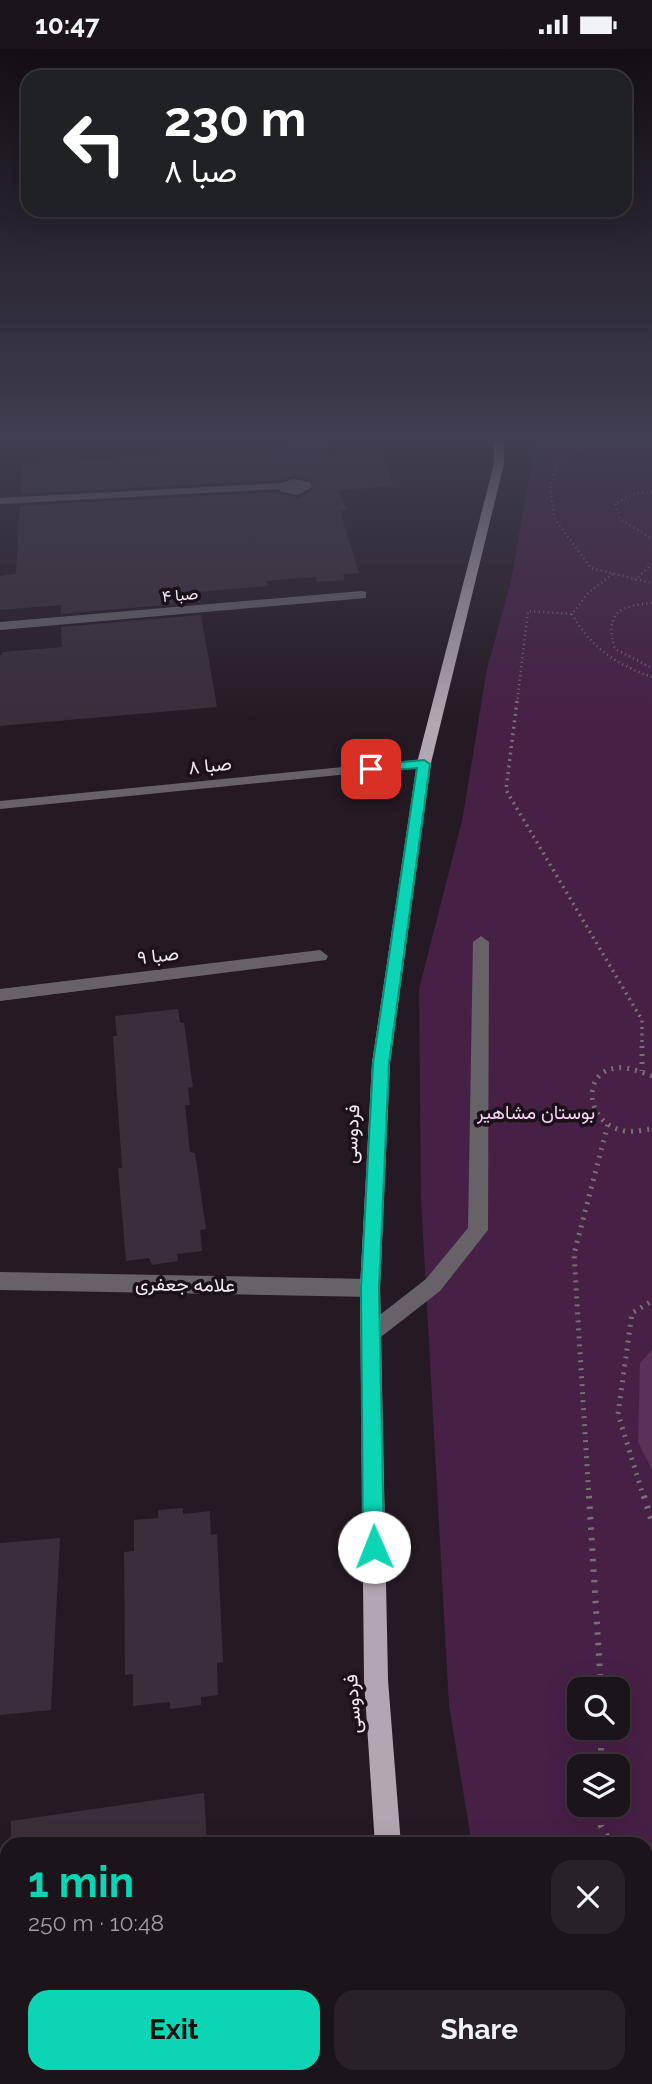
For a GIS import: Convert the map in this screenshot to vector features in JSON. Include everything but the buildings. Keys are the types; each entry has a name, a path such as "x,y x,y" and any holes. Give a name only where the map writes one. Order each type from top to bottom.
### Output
{"main road":[{"name":"فردوسی","path":"387,1837 376,1680 370,1334 381,1063 424,764 482,533"}],"street":[{"name":"صبا ۴","path":"0,626 362,594"},
{"name":"صبا ۸","path":"0,805 424,764"},
{"path":"370,1334 433,1286 478,1230 481,941"},
{"name":"صبا ۹","path":"0,995 320,956"},
{"name":"علامه جعفری","path":"0,1281 370,1288"}],"path":[{"path":"565,533 591,568 652,583"},
{"path":"635,580 652,564"},
{"path":"572,614 589,592 613,574"},
{"path":"652,603 631,604 613,617 608,631 615,649 652,668"},
{"path":"572,614 528,611 506,790 642,1020 642,1071"},
{"path":"572,614 578,627 614,661 652,677"},
{"path":"652,1076 642,1071 616,1069 596,1078 589,1096 591,1107 608,1124 636,1132 652,1129"},
{"path":"600,1677 574,1254 608,1124"},
{"path":"652,1301 632,1313 618,1414 652,1522"},
{"path":"601,1817 601,1826 607,1837"}],"green space":[{"name":"بوستان مشاهیر","path":"519,533 652,533 652,1837 471,1837 449,1705 421,1199 419,989 462,821 487,669 511,581"}],"shaded area":[{"path":"652,1350 652,1470 638,1442 640,1363"}],"route":[{"path":"371,769 424,764 381,1063 370,1288 374,1547"}]}
